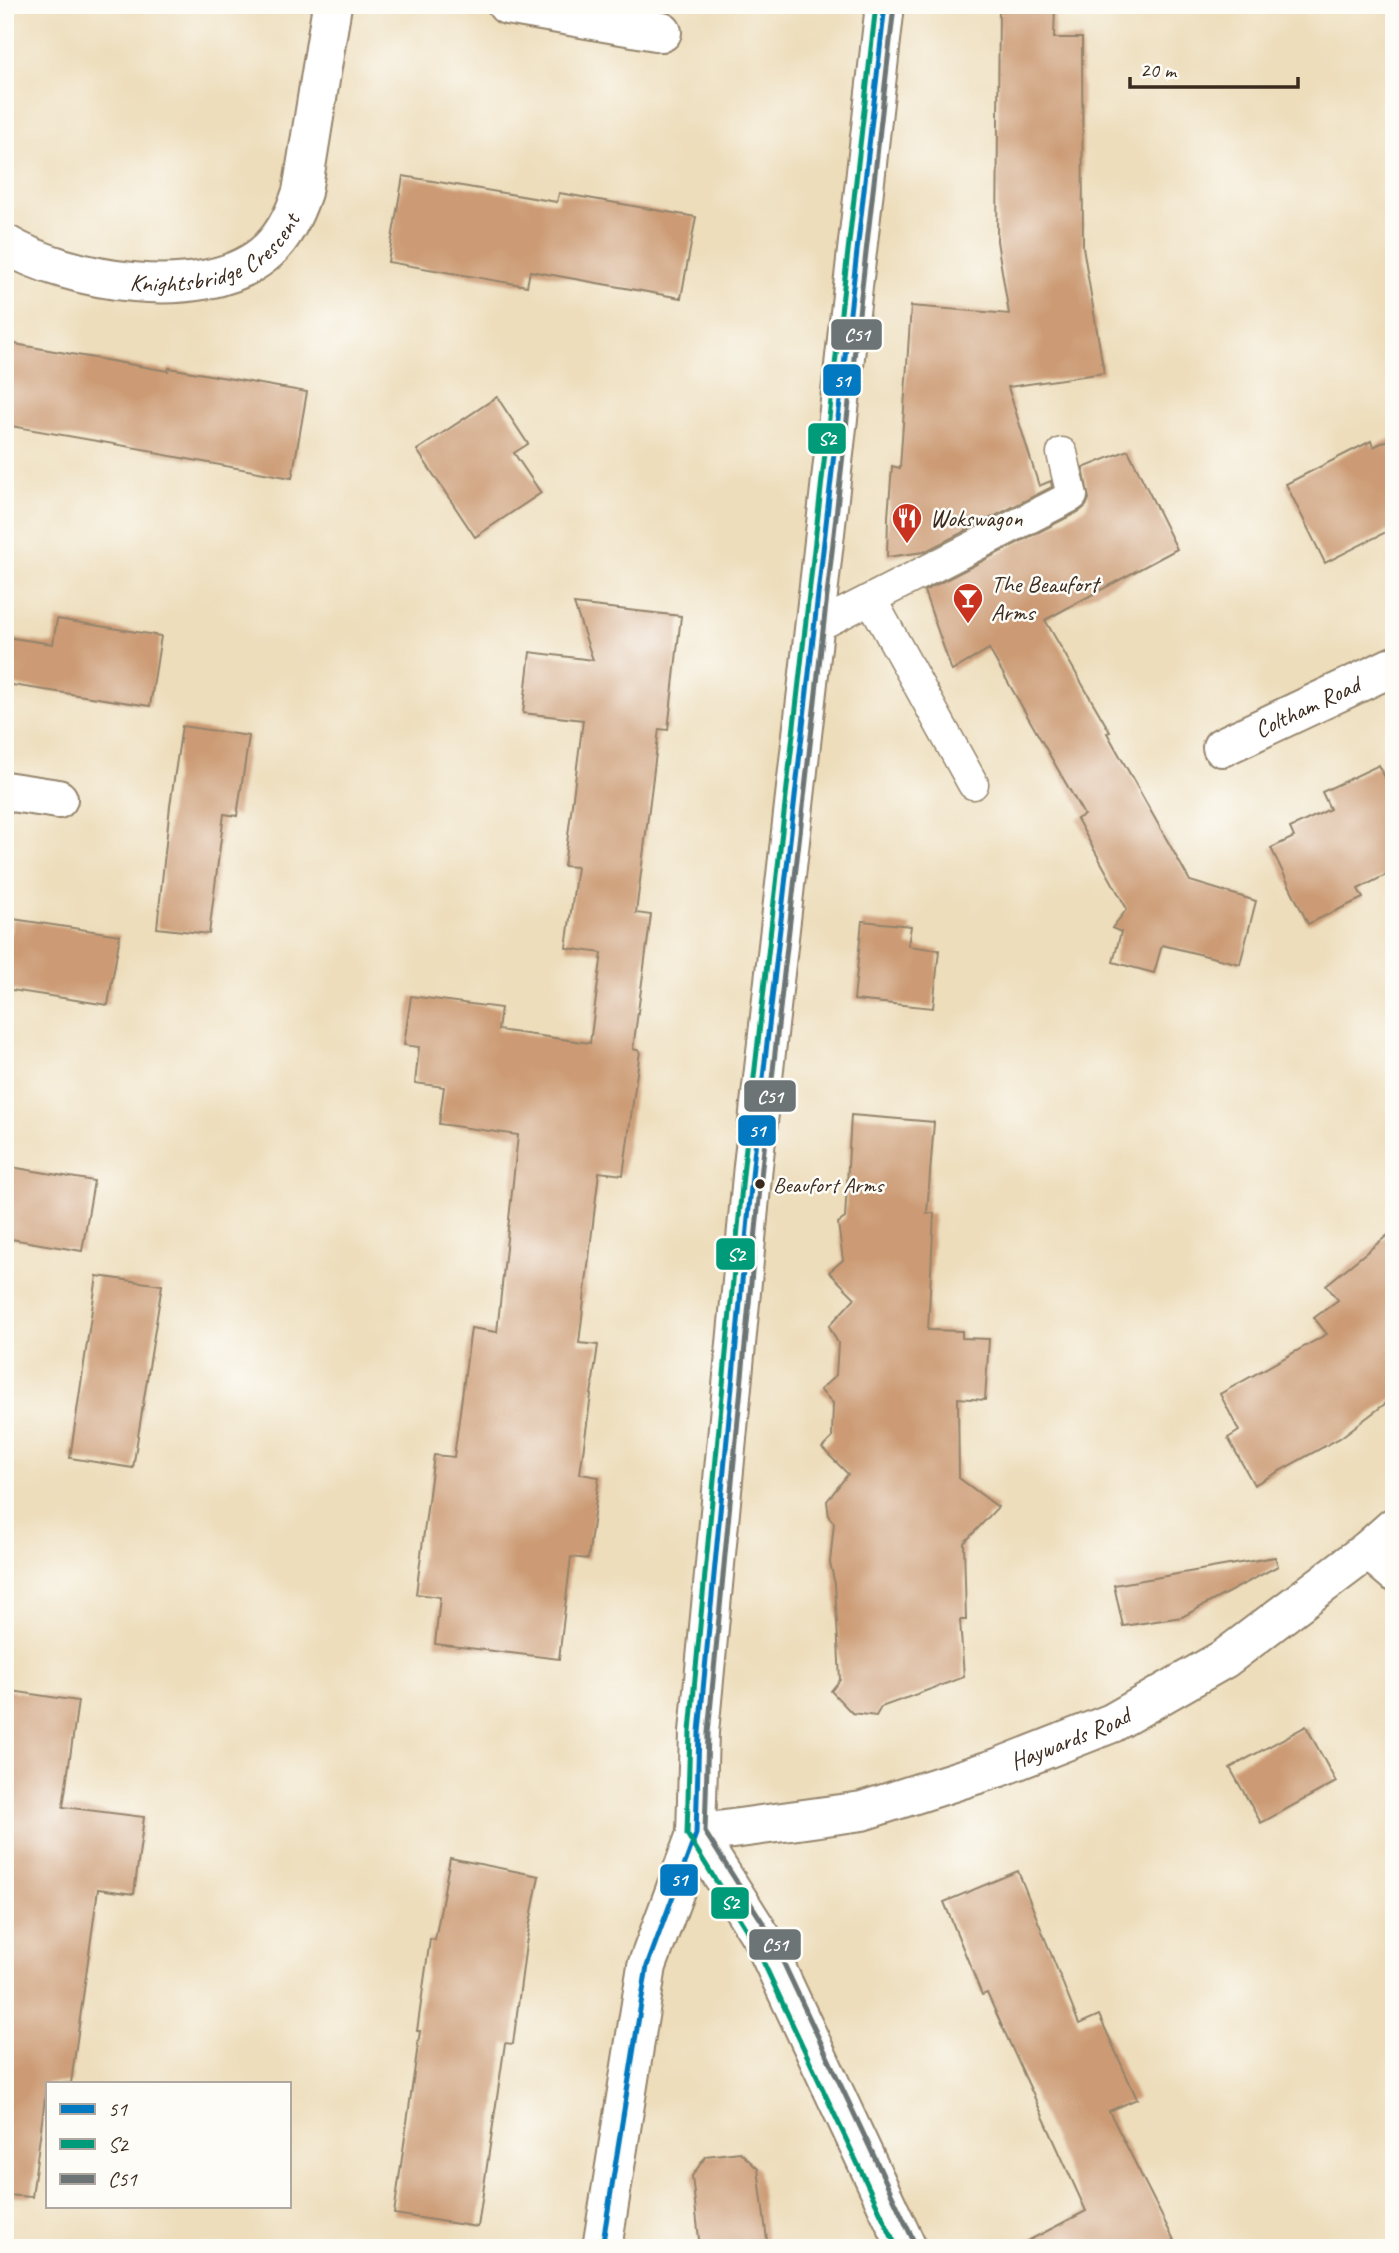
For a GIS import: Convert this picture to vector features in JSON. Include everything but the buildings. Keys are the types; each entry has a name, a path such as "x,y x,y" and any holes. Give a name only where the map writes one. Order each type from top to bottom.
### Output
{"main road":[{"name":"Knightsbridge Crescent","path":"5,244 46,264 128,282 214,278 241,269 263,255 280,237 294,216 302,192 332,5"},
{"path":"507,5 662,32"},
{"path":"602,2248 647,1966 695,1834 699,1732 753,1166 885,5"},
{"name":"Coltham Road","path":"1222,747 1394,666"},
{"path":"5,791 58,799"},
{"name":"Haywards Road","path":"695,1834 863,1811 1000,1767 1112,1723 1224,1659 1385,1550"},
{"path":"695,1834 762,1938 907,2248"}],"lane":[{"path":"814,628 1072,496 1062,453"},
{"path":"871,599 973,784"}],"transit line":[{"name":"S2","path":"876,5 744,1165 690,1731 687,1834 754,1942 897,2248"},
{"name":"51","path":"602,2248 647,1966 696,1834 699,1732 753,1166 885,5"},
{"name":"C51","path":"894,6 762,1167 708,1733 705,1832 770,1934 915,2244"}],"place":[{"name":"Wokswagon","path":"907,545"},
{"name":"The Beaufort Arms","path":"968,625"},
{"name":"Beaufort Arms","path":"760,1184"}]}
